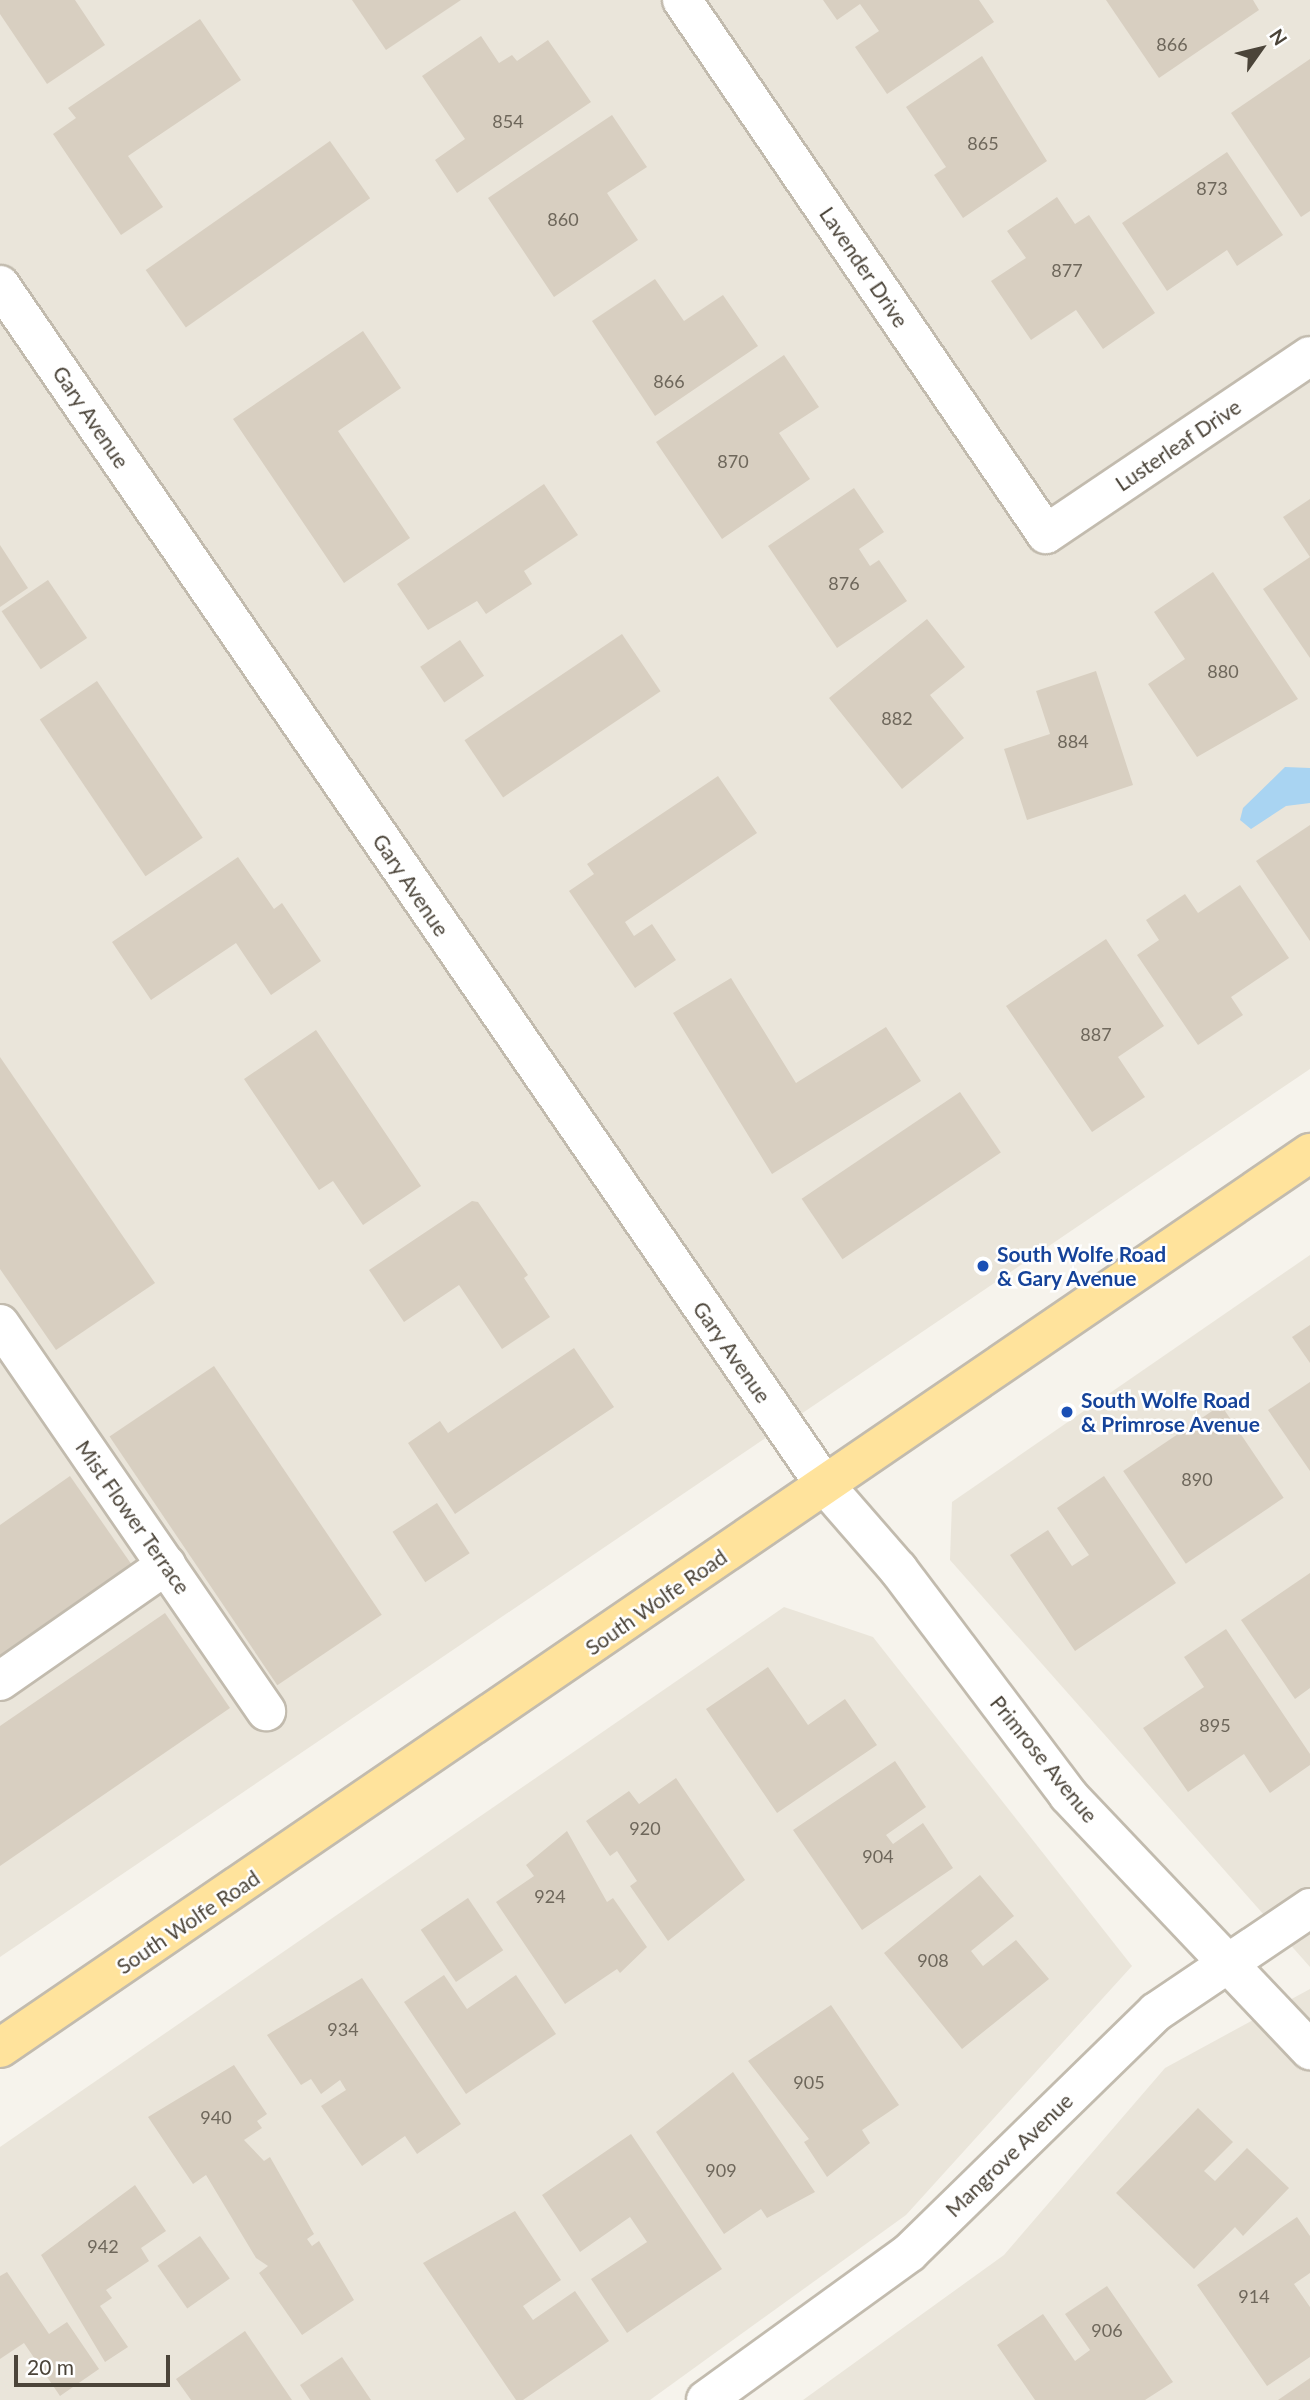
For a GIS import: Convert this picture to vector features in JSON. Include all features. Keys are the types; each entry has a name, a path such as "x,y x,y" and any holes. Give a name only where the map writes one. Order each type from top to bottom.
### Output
{"main road":[{"name":"South Wolfe Road","path":"0,2048 438,1755 824,1484 1310,1153"}],"street":[{"name":"Lavender Drive","path":"682,0 1046,534"},
{"name":"Gary Avenue","path":"0,285 824,1484"},
{"name":"Lusterleaf Drive","path":"1046,534 1310,356"},
{"name":"Mist Flower Terrace","path":"0,1324 267,1711"},
{"name":"Primrose Avenue","path":"824,1484 898,1569 1068,1795 1310,2050"},
{"path":"0,1681 166,1565"},
{"name":"Mangrove Avenue","path":"706,2400 909,2253 1156,2012 1226,1959 1310,1908"}],"shaded area":[{"path":"0,0 1310,0 1310,1069 0,1957"},
{"path":"1310,1255 1310,1967 950,1560 952,1502"},
{"path":"784,1607 873,1637 1132,1966 906,2215 650,2400 0,2400 0,2147"},
{"path":"1310,1989 1310,2400 803,2400 1004,2255 1165,2068"}],"water":[{"path":"1285,767 1310,768 1310,803 1286,806 1251,829 1240,820 1243,808"}],"building":[{"path":"0,0 75,0 105,45 47,84 0,14"},
{"path":"352,0 461,0 386,50"},
{"path":"823,0 979,0 994,22 887,94 855,47 879,31 860,4 837,20"},
{"path":"1106,0 1253,0 1259,10 1159,78"},
{"path":"200,19 241,80 128,156 163,207 121,235 53,134 76,118 68,108"},
{"path":"481,36 499,63 512,55 517,61 548,40 591,102 457,193 435,160 465,139 422,76"},
{"path":"982,56 1047,161 963,218 934,175 946,167 906,107"},
{"path":"1310,59 1310,211 1301,217 1231,113"},
{"path":"612,115 647,167 607,193 638,240 554,297 488,198"},
{"path":"330,141 370,198 186,327 146,270"},
{"path":"1227,152 1283,235 1237,266 1227,250 1167,291 1122,223"},
{"path":"1057,197 1075,224 1089,215 1155,313 1103,349 1076,310 1031,340 991,281 1026,258 1007,231"},
{"path":"655,279 684,321 723,295 758,346 655,416 592,321"},
{"path":"363,331 401,388 338,431 410,538 344,583 233,419"},
{"path":"784,355 819,407 779,433 810,479 722,539 656,442"},
{"path":"544,484 578,535 524,571 532,584 486,614 477,601 428,630 397,584"},
{"path":"854,488 884,532 859,549 870,566 879,560 907,601 837,648 768,546"},
{"path":"1310,499 1310,557 1283,517"},
{"path":"0,545 28,588 0,607"},
{"path":"1310,557 1310,658 1263,589"},
{"path":"1213,572 1298,699 1197,757 1148,684 1185,659 1154,612"},
{"path":"48,580 87,638 41,669 2,611"},
{"path":"927,619 965,667 930,695 964,738 902,789 829,698"},
{"path":"622,634 661,691 503,797 464,740"},
{"path":"460,640 484,676 444,702 420,667"},
{"path":"1096,671 1133,785 1027,820 1004,749 1050,734 1036,691"},
{"path":"97,681 203,838 145,876 40,720"},
{"path":"718,776 757,833 625,922 634,936 652,924 676,960 635,988 569,891 594,874 587,864"},
{"path":"1310,825 1310,941 1256,861"},
{"path":"238,857 274,909 282,903 321,961 271,995 236,943 151,1000 112,942"},
{"path":"1240,885 1289,958 1231,997 1243,1015 1198,1045 1137,955 1159,940 1146,920 1185,894 1198,913"},
{"path":"1106,939 1164,1026 1118,1057 1145,1097 1092,1132 1006,1006"},
{"path":"731,978 796,1083 886,1027 921,1081 772,1174 673,1013"},
{"path":"316,1030 421,1186 363,1225 333,1181 319,1190 244,1079"},
{"path":"0,1057 155,1283 56,1350 0,1269"},
{"path":"960,1092 1001,1153 842,1259 802,1199"},
{"path":"472,1201 478,1202 528,1275 524,1278 550,1317 502,1349 459,1285 404,1322 369,1270"},
{"path":"1310,1325 1310,1363 1292,1337"},
{"path":"574,1348 614,1407 455,1514 408,1443 440,1421 448,1433"},
{"path":"214,1366 382,1615 277,1685 110,1436"},
{"path":"1310,1382 1310,1471 1268,1410"},
{"path":"1221,1405 1284,1498 1186,1564 1123,1471"},
{"path":"70,1476 134,1568 0,1660 0,1525"},
{"path":"1104,1476 1176,1583 1075,1651 1010,1555 1048,1530 1072,1566 1089,1555 1057,1508"},
{"path":"437,1503 470,1553 425,1582 393,1532"},
{"path":"1310,1573 1310,1688 1295,1699 1241,1620"},
{"path":"165,1613 230,1708 0,1866 0,1726"},
{"path":"1226,1629 1310,1754 1310,1765 1270,1793 1244,1754 1188,1792 1143,1728 1204,1687 1184,1657"},
{"path":"768,1667 808,1725 845,1699 877,1745 777,1813 706,1709"},
{"path":"895,1761 926,1807 886,1835 893,1844 923,1823 953,1868 862,1930 793,1830"},
{"path":"676,1778 745,1880 668,1941 630,1886 637,1881 617,1851 610,1856 586,1821 629,1791 639,1804"},
{"path":"567,1831 607,1902 613,1898 647,1947 620,1973 617,1969 565,2004 496,1902 534,1876 526,1865"},
{"path":"980,1875 1014,1916 971,1951 983,1966 1016,1940 1049,1979 962,2049 884,1953"},
{"path":"468,1898 503,1950 456,1982 421,1930"},
{"path":"444,1975 467,2009 516,1975 556,2034 466,2094 404,2002"},
{"path":"362,1978 461,2124 417,2154 405,2136 362,2166 321,2106 346,2090 340,2080 321,2094 311,2079 301,2085 267,2035"},
{"path":"831,2005 899,2105 862,2130 870,2143 827,2177 804,2142 809,2139 748,2061"},
{"path":"234,2065 267,2114 257,2121 262,2128 244,2140 264,2161 270,2157 314,2234 307,2239 312,2246 319,2241 354,2300 302,2335 259,2273 268,2266 256,2258 206,2175 193,2184 148,2117"},
{"path":"733,2072 815,2192 767,2218 761,2209 724,2234 656,2132"},
{"path":"1198,2108 1233,2142 1204,2171 1215,2181 1247,2148 1289,2188 1243,2236 1235,2227 1194,2269 1116,2193"},
{"path":"631,2134 722,2269 627,2333 591,2279 647,2242 630,2217 580,2252 542,2195"},
{"path":"135,2185 166,2231 141,2248 149,2261 106,2290 112,2298 100,2306 128,2347 105,2362 41,2255"},
{"path":"515,2211 561,2280 523,2306 533,2320 575,2291 609,2341 523,2400 516,2400 423,2263"},
{"path":"1297,2217 1310,2236 1310,2273 1294,2284 1310,2307 1310,2357 1267,2386 1197,2285"},
{"path":"200,2236 230,2279 187,2308 157,2266"},
{"path":"7,2272 49,2334 67,2322 99,2369 60,2396 24,2343 0,2359 0,2276"},
{"path":"1107,2286 1173,2382 1145,2400 1035,2400 997,2345 1043,2314 1075,2361 1090,2350 1065,2314"},
{"path":"245,2331 292,2400 191,2400 176,2379"},
{"path":"342,2357 371,2400 310,2400 300,2385"},
{"path":"1310,2378 1310,2400 1278,2400"}],"place":[{"name":"South Wolfe Road & Gary Avenue","path":"983,1266"},
{"name":"South Wolfe Road & Primrose Avenue","path":"1067,1412"}]}
